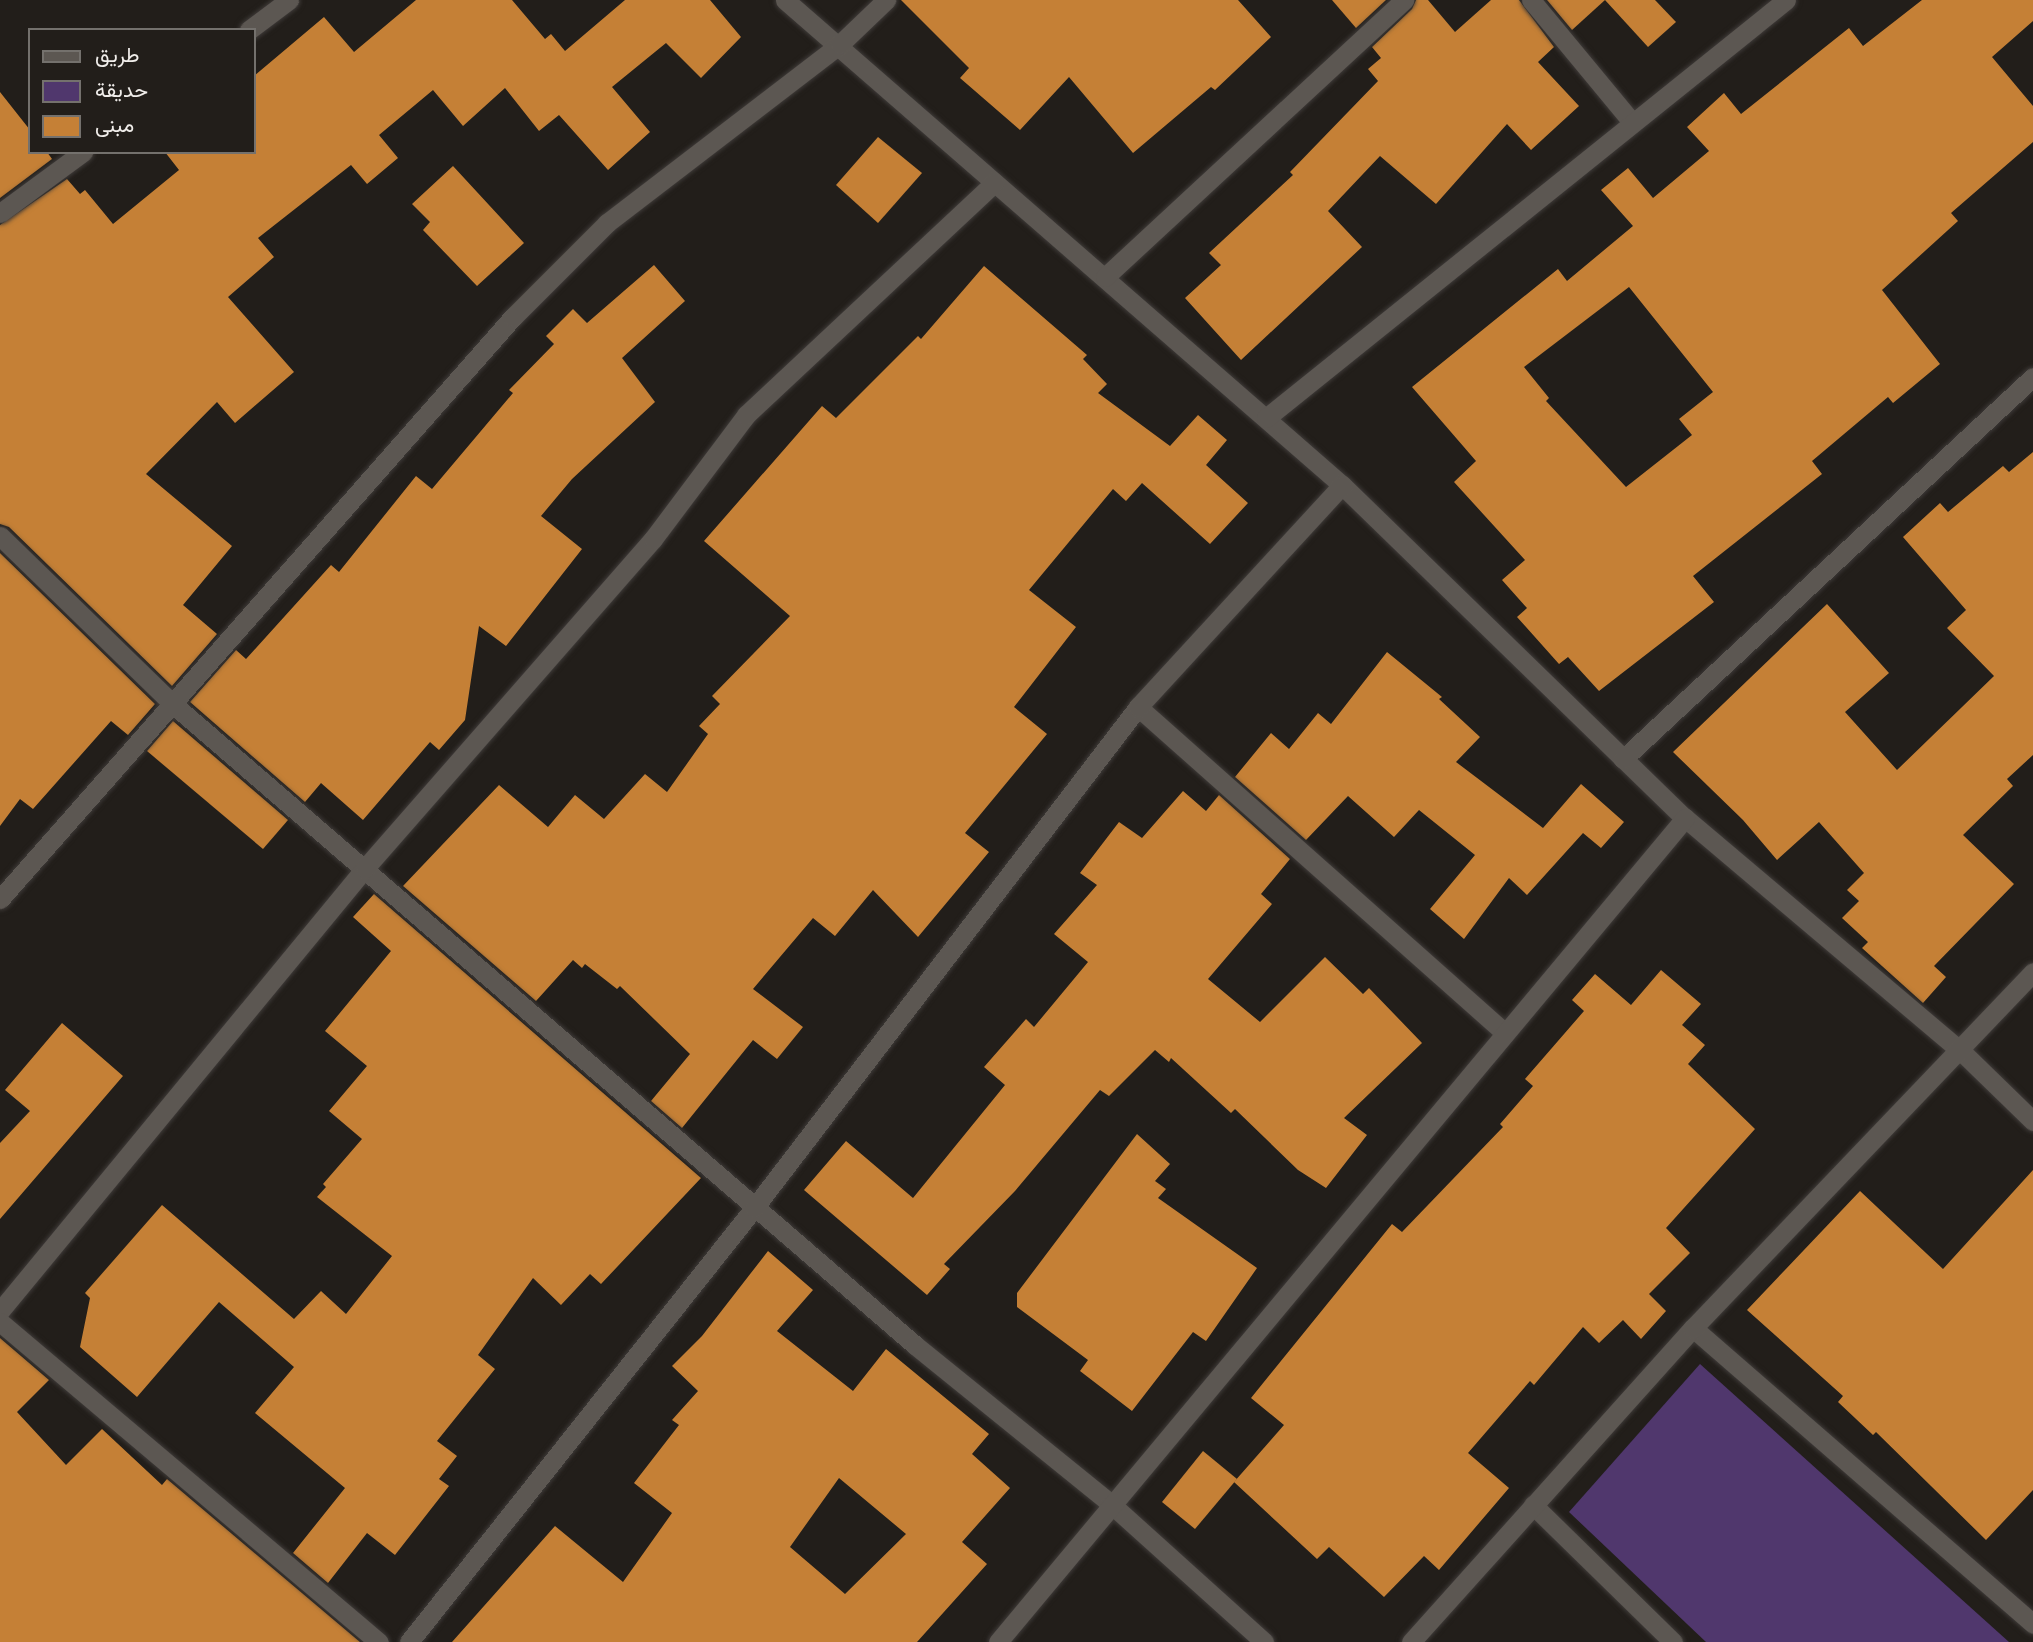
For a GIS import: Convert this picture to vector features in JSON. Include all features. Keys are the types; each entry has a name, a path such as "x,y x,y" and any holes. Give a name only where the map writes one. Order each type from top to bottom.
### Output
{"street":[{"path":"251,28 289,0"},
{"path":"785,0 840,44 995,183 1342,485 1685,818 1959,1050 2033,1121"},
{"path":"0,899 174,705 422,417 598,232 840,44 886,0"},
{"path":"1105,277 1404,0"},
{"path":"1531,0 1631,121"},
{"path":"1266,418 1631,121 1786,0"},
{"path":"0,214 80,154"},
{"path":"0,1311 365,868 653,539 746,415 995,183"},
{"path":"1623,759 2033,377"},
{"path":"409,1642 754,1208 1138,706 1342,485"},
{"path":"0,537 174,705 754,1208 1111,1504 1264,1642"},
{"path":"1138,706 1503,1031"},
{"path":"998,1642 1503,1031 1685,818"},
{"path":"1411,1642 1693,1328 2033,972"},
{"path":"0,1322 379,1642"},
{"path":"1693,1328 2033,1624"},
{"path":"1533,1505 1673,1642"}],"green space":[{"path":"1700,1364 2009,1642 1706,1642 1569,1512"}],"building":[{"path":"416,0 512,0 545,39 551,34 565,51 625,0 710,0 741,37 701,78 666,43 612,87 650,132 608,170 559,115 539,131 505,88 463,126 433,90 379,135 398,158 367,184 351,165 258,238 274,257 228,297 294,372 235,423 217,402 146,474 232,546 183,605 217,634 172,686 9,527 0,524 0,225 67,179 80,194 85,190 113,224 179,170 167,154 256,154 256,74 324,17 354,52"},
{"path":"901,0 1238,0 1271,37 1215,90 1211,87 1133,153 1069,77 1020,130 960,78 969,68"},
{"path":"1332,0 1386,0 1356,28"},
{"path":"1416,0 1428,0 1455,32 1491,0 1519,0 1554,47 1538,62 1579,106 1531,150 1507,124 1436,204 1380,156 1328,211 1362,247 1241,360 1185,298 1221,265 1209,253 1293,175 1290,172 1378,81 1368,69 1381,58 1372,47 1412,9"},
{"path":"1547,0 1605,0 1572,30"},
{"path":"1605,0 1655,0 1676,22 1648,47"},
{"path":"1922,0 2033,0 2033,21 1992,57 2033,106 2033,142 1951,213 1958,221 1882,290 1940,364 1893,403 1888,397 1812,461 1822,474 1693,576 1714,602 1599,691 1568,657 1559,664 1517,617 1527,608 1502,580 1525,560 1454,482 1476,461 1412,387 1558,269 1567,281 1633,226 1601,190 1628,168 1653,198 1709,151 1687,127 1724,93 1741,114 1849,28 1863,46","holes":["1629,287 1713,392 1679,419 1692,435 1626,487 1546,401 1549,398 1524,367"]},
{"path":"0,92 28,127 28,154 48,154 52,159 0,198"},
{"path":"878,137 922,173 878,223 836,185"},
{"path":"453,166 524,243 477,286 423,230 430,222 412,204"},
{"path":"654,265 685,301 622,358 655,402 572,479 541,516 582,549 506,646 479,626 465,720 439,750 430,742 363,820 321,783 305,802 190,702 236,650 246,659 331,565 339,572 416,476 432,489 513,393 509,390 554,344 546,336 573,309 587,323"},
{"path":"984,266 1087,355 1083,359 1107,384 1098,393 1170,446 1198,415 1227,440 1206,465 1248,503 1210,544 1142,483 1126,501 1113,489 1029,590 1076,627 1014,707 1047,734 965,833 989,852 918,937 873,890 835,936 813,918 753,989 803,1027 777,1059 753,1040 682,1128 651,1101 690,1054 620,986 617,989 585,964 582,968 573,960 536,1001 403,886 499,785 548,827 575,795 604,819 645,774 667,792 708,734 699,726 720,704 712,696 790,616 704,541 822,406 836,418 918,336 921,339"},
{"path":"2033,452 2033,755 2007,779 2013,786 1963,835 2014,884 1934,966 1946,977 1923,1003 1862,948 1868,942 1842,918 1859,901 1847,890 1864,873 1819,822 1777,860 1743,820 1673,752 1827,604 1889,673 1845,712 1897,770 1994,676 1947,628 1966,610 1903,537 1940,503 1948,512 2003,466 2009,472"},
{"path":"0,553 155,704 128,735 111,721 33,809 20,799 0,826"},
{"path":"1387,652 1442,697 1439,699 1480,737 1456,762 1543,828 1581,784 1624,822 1601,848 1583,833 1527,895 1509,878 1464,939 1430,909 1475,855 1419,810 1394,837 1348,796 1306,840 1235,777 1271,733 1289,749 1318,713 1331,724"},
{"path":"173,721 288,820 263,849 147,751"},
{"path":"1183,791 1206,811 1219,795 1290,859 1261,894 1272,904 1208,979 1260,1022 1325,957 1363,994 1369,988 1422,1043 1344,1118 1367,1135 1326,1188 1298,1170 1235,1109 1231,1113 1171,1058 1169,1062 1155,1050 1109,1096 1100,1090 1015,1191 944,1264 950,1269 927,1295 804,1190 846,1141 913,1198 1005,1085 984,1067 1026,1019 1034,1027 1088,962 1054,934 1097,885 1080,873 1119,822 1142,838"},
{"path":"374,894 701,1178 601,1284 590,1274 561,1305 533,1278 478,1355 495,1369 437,1441 457,1456 439,1479 449,1486 395,1555 367,1533 328,1583 293,1553 345,1488 255,1413 294,1367 219,1302 137,1397 80,1347 90,1298 85,1293 162,1205 294,1319 321,1291 346,1314 392,1256 317,1197 326,1187 323,1184 362,1139 329,1111 367,1066 325,1031 391,951 353,917"},
{"path":"1661,970 1701,1004 1682,1025 1705,1045 1688,1064 1755,1129 1666,1228 1690,1253 1649,1294 1666,1311 1641,1339 1623,1320 1599,1343 1583,1327 1534,1385 1530,1381 1468,1453 1509,1488 1439,1570 1424,1556 1384,1597 1329,1547 1317,1559 1234,1482 1284,1425 1251,1398 1392,1224 1402,1232 1503,1127 1500,1124 1533,1086 1525,1079 1584,1011 1572,1000 1595,974 1631,1005"},
{"path":"62,1023 123,1076 0,1219 0,1143 30,1111 5,1090"},
{"path":"1137,1134 1170,1164 1155,1181 1166,1189 1158,1198 1257,1268 1206,1341 1193,1332 1132,1411 1080,1371 1088,1360 1017,1307 1017,1293"},
{"path":"2033,1170 2033,1490 1986,1540 1876,1432 1873,1435 1838,1402 1843,1396 1747,1310 1860,1191 1943,1269"},
{"path":"768,1251 813,1290 777,1331 853,1391 886,1349 989,1434 972,1454 1010,1488 962,1542 987,1564 917,1642 452,1642 555,1526 623,1582 672,1513 634,1483 679,1425 672,1420 698,1391 672,1366 702,1336","holes":["839,1478 906,1534 845,1594 790,1547"]},
{"path":"0,1338 49,1380 17,1412 66,1465 102,1429 162,1485 167,1479 360,1642 0,1642"},
{"path":"1203,1451 1237,1479 1195,1529 1162,1502"}]}
